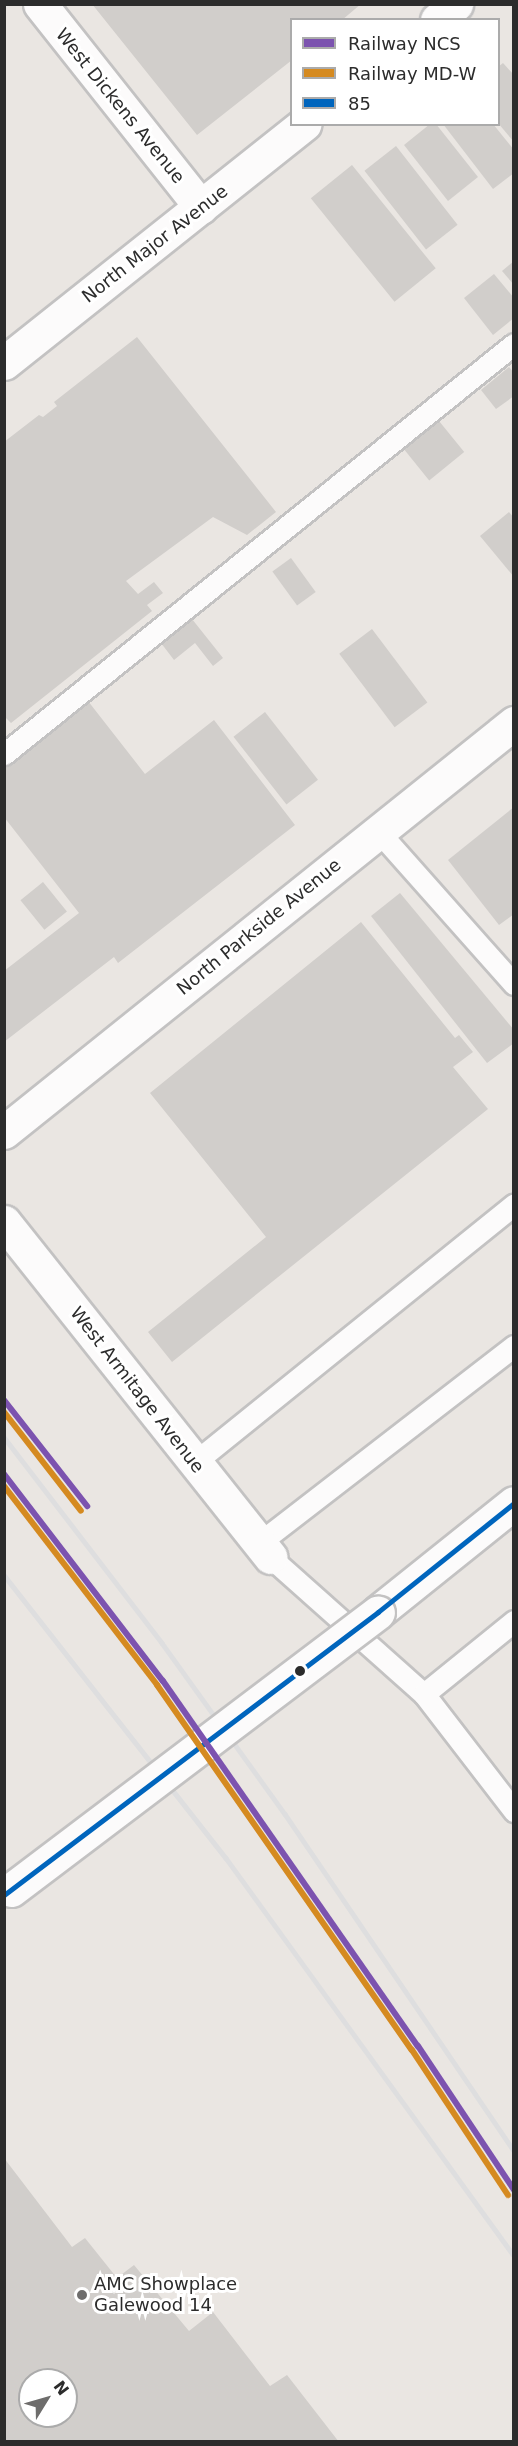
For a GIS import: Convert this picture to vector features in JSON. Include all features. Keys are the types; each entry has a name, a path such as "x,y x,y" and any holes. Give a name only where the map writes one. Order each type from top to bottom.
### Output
{"street":[{"name":"West Dickens Avenue","path":"40,4 201,207"},
{"path":"439,18 456,4"},
{"name":"North Major Avenue","path":"4,363 302,126"},
{"name":"North Parkside Avenue","path":"4,1132 513,723"},
{"name":"West Armitage Avenue","path":"4,1222 265,1550"},
{"path":"8,1893 378,1612 513,1503"}],"lane":[{"path":"4,754 513,344"},
{"path":"378,831 513,984"},
{"path":"195,1462 513,1205"},
{"path":"513,1346 265,1550 424,1694 513,1811"},
{"path":"424,1694 513,1621"}],"building":[{"path":"92,4 361,4 344,18 290,18 290,62 197,135"},
{"path":"503,63 514,75 514,142 500,125 500,65"},
{"path":"428,126 438,126 478,177 448,201 404,145"},
{"path":"445,126 495,126 514,150 514,173 493,189"},
{"path":"396,146 458,225 426,249 364,171"},
{"path":"352,165 436,268 395,302 311,198"},
{"path":"514,261 514,285 502,271"},
{"path":"494,274 514,298 514,318 493,335 464,298"},
{"path":"137,337 276,512 247,535 213,517 126,581 138,594 154,582 163,593 147,605 152,611 11,723 4,716 4,442 39,415 43,417 57,406 54,402"},
{"path":"509,367 514,373 514,396 496,409 481,390"},
{"path":"439,421 464,452 429,480 404,449"},
{"path":"509,512 514,518 514,577 480,536"},
{"path":"291,558 316,592 297,605 272,572"},
{"path":"192,619 223,658 213,666 195,643 174,660 161,643"},
{"path":"372,629 427,702 395,727 339,654"},
{"path":"88,701 145,774 214,720 295,825 118,963 114,957 4,1042 4,971 79,913 4,817 4,766"},
{"path":"265,712 318,780 286,804 233,737"},
{"path":"514,807 514,914 499,925 448,860"},
{"path":"43,882 67,912 44,930 20,900"},
{"path":"400,893 514,1030 514,1043 487,1063 371,916"},
{"path":"361,922 455,1038 459,1035 473,1052 453,1067 488,1109 172,1362 148,1332 266,1237 150,1093"},
{"name":"AMC Showplace Galewood 14","path":"4,2158 72,2247 85,2238 117,2278 134,2265 189,2331 213,2312 270,2386 287,2375 339,2442 4,2442"}],"railway":[{"path":"4,1437 162,1643 285,1814 514,2151"},
{"path":"4,1575 226,1858 514,2256"}],"rail line":[{"name":"NCS","path":"4,1400 87,1506"},
{"name":"MD-W","path":"4,1412 81,1511"},
{"name":"NCS","path":"4,1474 163,1681 418,2046 514,2190"},
{"name":"MD-W","path":"4,1486 157,1685 412,2050 508,2195"}],"transit line":[{"name":"85","path":"4,1895 378,1612 514,1503"}],"place":[{"name":"AMC Showplace Galewood 14","path":"82,2295"}]}
